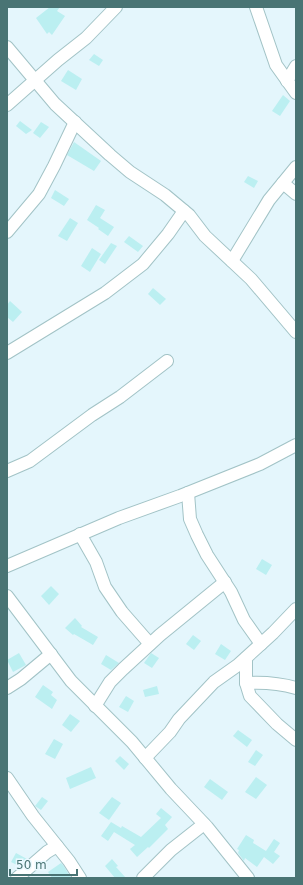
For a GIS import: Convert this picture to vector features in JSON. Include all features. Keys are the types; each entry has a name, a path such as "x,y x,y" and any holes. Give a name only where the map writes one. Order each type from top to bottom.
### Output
{"street":[{"path":"7,105 35,79 86,38 116,7"},
{"path":"256,7 276,65 296,93"},
{"path":"7,47 55,104 130,172 165,195 189,215 206,236 251,279 296,332"},
{"path":"288,81 296,66"},
{"path":"7,232 39,194 75,122"},
{"path":"232,261 269,200 296,167"},
{"path":"283,183 296,194"},
{"path":"7,353 106,293 142,264 168,234 184,211"},
{"path":"7,471 30,461 86,419 120,397 167,361"},
{"path":"7,566 119,518 260,464 296,445"},
{"path":"188,492 190,519 207,555 225,582 244,620 261,644"},
{"path":"80,534 96,562 105,587 122,612 150,644"},
{"path":"96,706 110,682 150,644 225,582"},
{"path":"7,596 71,681 132,742 204,824 248,878"},
{"path":"145,758 214,682 246,658 296,609"},
{"path":"7,688 21,679 51,654"},
{"path":"246,658 246,683 250,696 277,724 296,740"},
{"path":"246,683 278,683 296,688"},
{"path":"7,779 80,878"},
{"path":"143,878 171,850 204,824"},
{"path":"17,878 47,852 57,846"}],"building":[{"path":"50,7 60,7 57,11 65,16 52,35 49,32 47,34 36,18"},
{"path":"94,54 103,60 99,66 89,60"},
{"path":"68,70 82,79 76,90 61,81"},
{"path":"283,95 290,101 280,116 272,111"},
{"path":"20,121 32,130 26,134 16,126"},
{"path":"41,122 49,127 40,138 33,133"},
{"path":"74,142 101,161 94,171 67,155"},
{"path":"248,176 258,181 254,188 244,182"},
{"path":"55,190 69,199 64,206 51,198"},
{"path":"96,205 105,210 100,218 114,227 108,236 87,220"},
{"path":"70,218 78,223 67,241 58,236"},
{"path":"129,236 143,246 138,252 124,242"},
{"path":"111,243 117,246 105,264 99,260"},
{"path":"92,248 101,254 90,272 81,266"},
{"path":"153,288 166,299 160,305 148,294"},
{"path":"10,301 22,312 13,322 7,317 7,305"},
{"path":"262,559 272,565 266,575 256,569"},
{"path":"51,586 59,594 49,605 41,596"},
{"path":"75,618 82,626 81,627 98,637 93,645 74,634 73,635 65,628"},
{"path":"193,635 201,641 194,650 186,644"},
{"path":"221,644 231,651 225,660 215,654"},
{"path":"19,653 26,665 13,672 7,660"},
{"path":"151,653 159,658 152,668 144,663"},
{"path":"106,655 119,663 111,670 101,664"},
{"path":"43,685 53,692 51,695 57,700 52,709 35,697"},
{"path":"157,686 159,694 145,697 143,690"},
{"path":"126,696 134,701 128,712 119,707"},
{"path":"70,714 80,721 71,732 62,725"},
{"path":"238,730 252,740 247,747 233,736"},
{"path":"54,739 63,744 55,759 45,754"},
{"path":"256,750 263,755 255,766 248,762"},
{"path":"120,756 129,764 124,770 115,761"},
{"path":"91,767 96,778 70,789 66,778"},
{"path":"256,777 267,785 256,799 245,792"},
{"path":"210,779 228,792 222,800 204,787"},
{"path":"42,797 48,801 41,810 35,806"},
{"path":"112,797 121,803 109,820 99,813"},
{"path":"161,808 172,817 165,825 168,829 149,848 148,847 137,857 130,849 135,845 114,832 108,841 101,836 111,822 121,828 122,826 141,837 161,818 156,814"},
{"path":"246,835 254,840 253,843 266,851 274,839 280,843 274,852 280,856 273,864 264,857 257,867 245,858 244,861 238,853 239,850 237,849"},
{"path":"16,853 27,859 19,866 11,862"},
{"path":"112,859 118,866 116,867 126,878 115,878 105,866"},
{"path":"61,863 71,878 52,878 48,872"}]}
